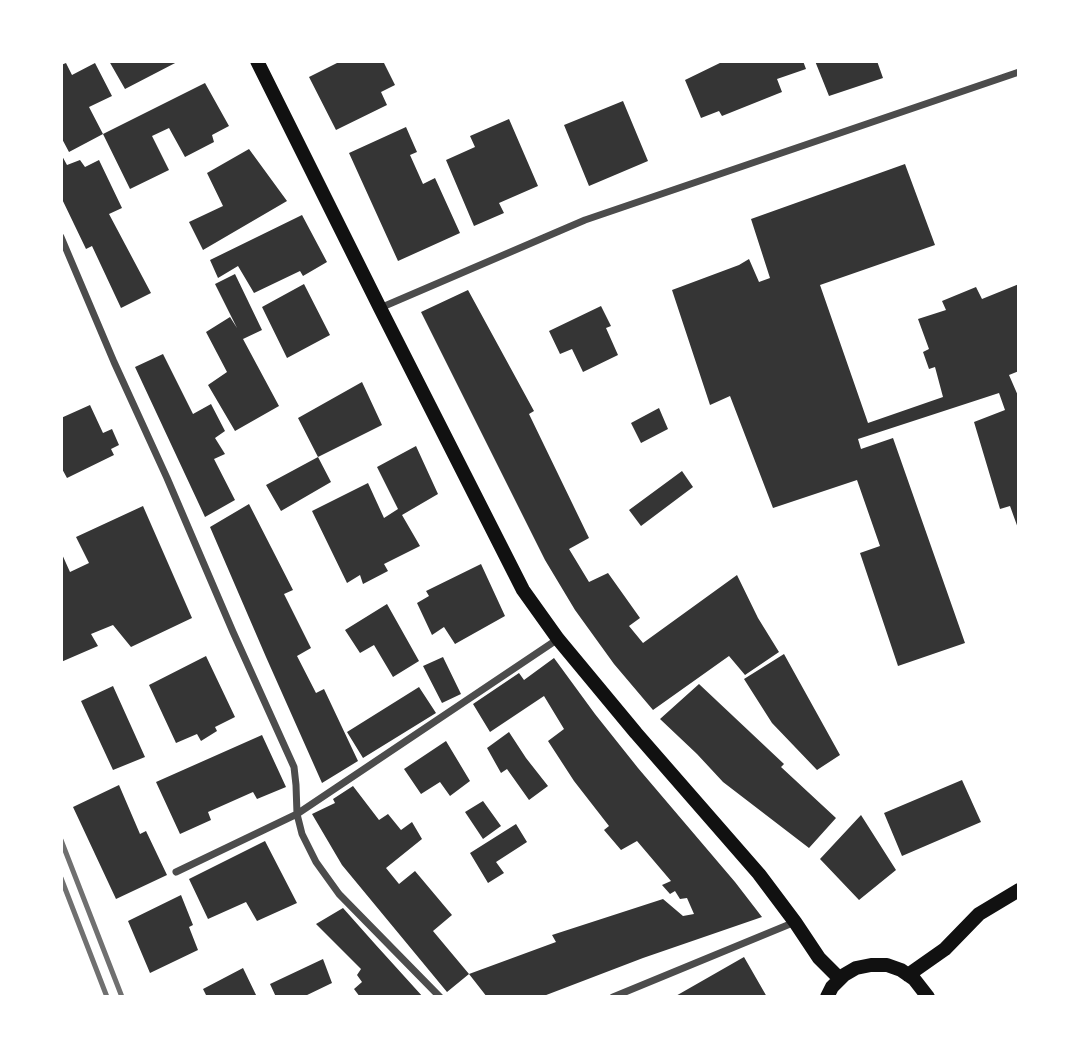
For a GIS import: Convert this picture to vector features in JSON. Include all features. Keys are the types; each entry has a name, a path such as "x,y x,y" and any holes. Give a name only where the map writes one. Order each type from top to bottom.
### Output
{"main road":[{"path":"260,62 523,590 558,639 759,874 819,958 839,978"},
{"path":"908,975 945,949 979,914 1019,890"},
{"path":"827,997 839,978 856,968 887,965 908,975 928,997"}],"street":[{"path":"380,307 585,220 1019,72"},
{"path":"61,237 293,766 297,814 302,834 316,862 339,894 440,997"},
{"path":"176,872 297,814 558,639"},
{"path":"613,997 795,922"}],"building":[{"path":"109,61 179,61 125,89"},
{"path":"341,61 383,61 395,85 381,92 387,105 336,130 309,77"},
{"path":"724,61 803,61 806,69 777,79 782,92 722,116 719,111 701,118 685,80"},
{"path":"815,61 877,61 883,78 829,96"},
{"path":"66,63 72,75 95,63 112,96 89,107 103,134 69,152 61,137 61,65"},
{"path":"205,83 229,126 212,135 214,142 185,157 169,128 152,136 169,170 130,189 103,134"},
{"path":"623,101 648,161 589,186 564,125"},
{"path":"509,119 538,186 499,203 504,213 474,226 446,160 475,147 470,136"},
{"path":"406,127 417,152 410,155 423,184 435,178 460,233 398,261 349,153"},
{"path":"249,149 287,201 203,250 189,222 223,206 207,173"},
{"path":"61,154 67,165 80,160 85,167 99,160 122,208 109,214 151,293 121,308 92,246 86,249 61,197"},
{"path":"905,164 935,245 820,285 868,423 943,397 935,367 929,369 923,352 929,349 918,319 946,310 942,301 976,287 982,299 1019,284 1019,371 1009,375 1019,398 1019,531 1010,506 1000,509 974,422 1005,410 999,393 858,439 861,449 893,438 965,643 898,666 860,553 880,546 857,480 773,508 730,396 710,405 672,290 749,259 759,282 770,278 751,219"},
{"path":"302,215 327,262 303,276 300,271 254,293 238,266 218,278 210,260"},
{"path":"235,274 262,330 243,339 279,406 235,431 208,385 227,372 206,332 230,317 237,328 215,284"},
{"path":"304,284 330,335 287,358 262,307"},
{"path":"468,290 534,411 529,414 589,538 569,549 589,582 608,573 640,618 629,626 643,643 737,575 758,618 779,652 745,675 729,656 653,710 614,664 575,610 545,560 421,312"},
{"path":"601,306 611,326 606,328 618,355 583,372 572,349 560,354 549,331"},
{"path":"163,354 193,414 211,404 225,431 215,438 225,454 214,459 235,500 205,517 135,367"},
{"path":"362,382 382,425 318,457 298,418"},
{"path":"90,405 103,433 112,429 119,445 111,449 114,455 67,478 61,467 61,418"},
{"path":"659,408 668,429 641,443 631,423"},
{"path":"416,446 438,494 402,515 420,546 384,564 388,571 363,584 360,575 347,583 312,511 368,483 384,518 398,509 377,467"},
{"path":"318,457 331,482 281,511 266,485"},
{"path":"682,471 693,487 641,526 629,510"},
{"path":"249,504 293,590 284,594 311,648 297,656 316,693 324,689 358,761 322,783 210,527"},
{"path":"143,506 192,618 131,647 113,625 91,634 98,646 61,662 61,552 70,572 89,563 76,537"},
{"path":"481,564 505,616 455,644 444,627 432,635 417,603 429,596 426,591"},
{"path":"387,604 419,661 393,677 374,645 360,653 345,630"},
{"path":"784,654 840,755 817,770 772,723 744,679"},
{"path":"206,656 235,717 215,727 217,731 201,741 197,734 176,743 149,685"},
{"path":"443,657 461,694 442,703 423,666"},
{"path":"554,658 638,768 762,917 541,997 487,997 469,974 556,942 552,935 663,899 683,916 694,914 687,898 680,899 675,891 670,894 662,885 671,881 637,841 621,850 604,830 609,826 574,781 548,741 564,729 544,696 490,732 473,704 519,673 524,680"},
{"path":"699,684 784,764 781,767 836,818 809,848 723,782 660,719"},
{"path":"113,686 145,757 113,770 81,701"},
{"path":"419,687 436,713 363,758 347,732"},
{"path":"509,732 548,786 529,800 507,769 501,773 487,748"},
{"path":"262,735 286,787 257,799 253,792 208,812 211,820 180,834 156,782"},
{"path":"446,741 470,781 450,796 440,782 421,794 404,769"},
{"path":"962,780 981,822 902,856 884,813"},
{"path":"119,785 140,834 146,831 167,875 116,899 73,807"},
{"path":"353,786 379,820 388,814 401,830 412,822 422,839 386,868 399,884 415,871 452,915 433,931 469,974 447,992 342,865 312,814 335,803 333,799"},
{"path":"483,801 501,826 483,839 465,812"},
{"path":"861,815 896,870 859,900 820,859"},
{"path":"516,824 527,842 496,862 504,873 488,883 470,853"},
{"path":"265,841 297,903 257,921 246,902 208,919 189,879"},
{"path":"181,895 193,925 189,927 198,950 150,973 128,921"},
{"path":"343,908 423,997 360,997 354,989 362,982 357,975 361,969 316,924"},
{"path":"744,957 767,997 674,997"},
{"path":"323,959 332,983 303,997 276,997 270,984"},
{"path":"243,968 257,997 207,997 203,989"}],"railway":[{"path":"61,840 122,997"},
{"path":"61,878 107,997"}]}
